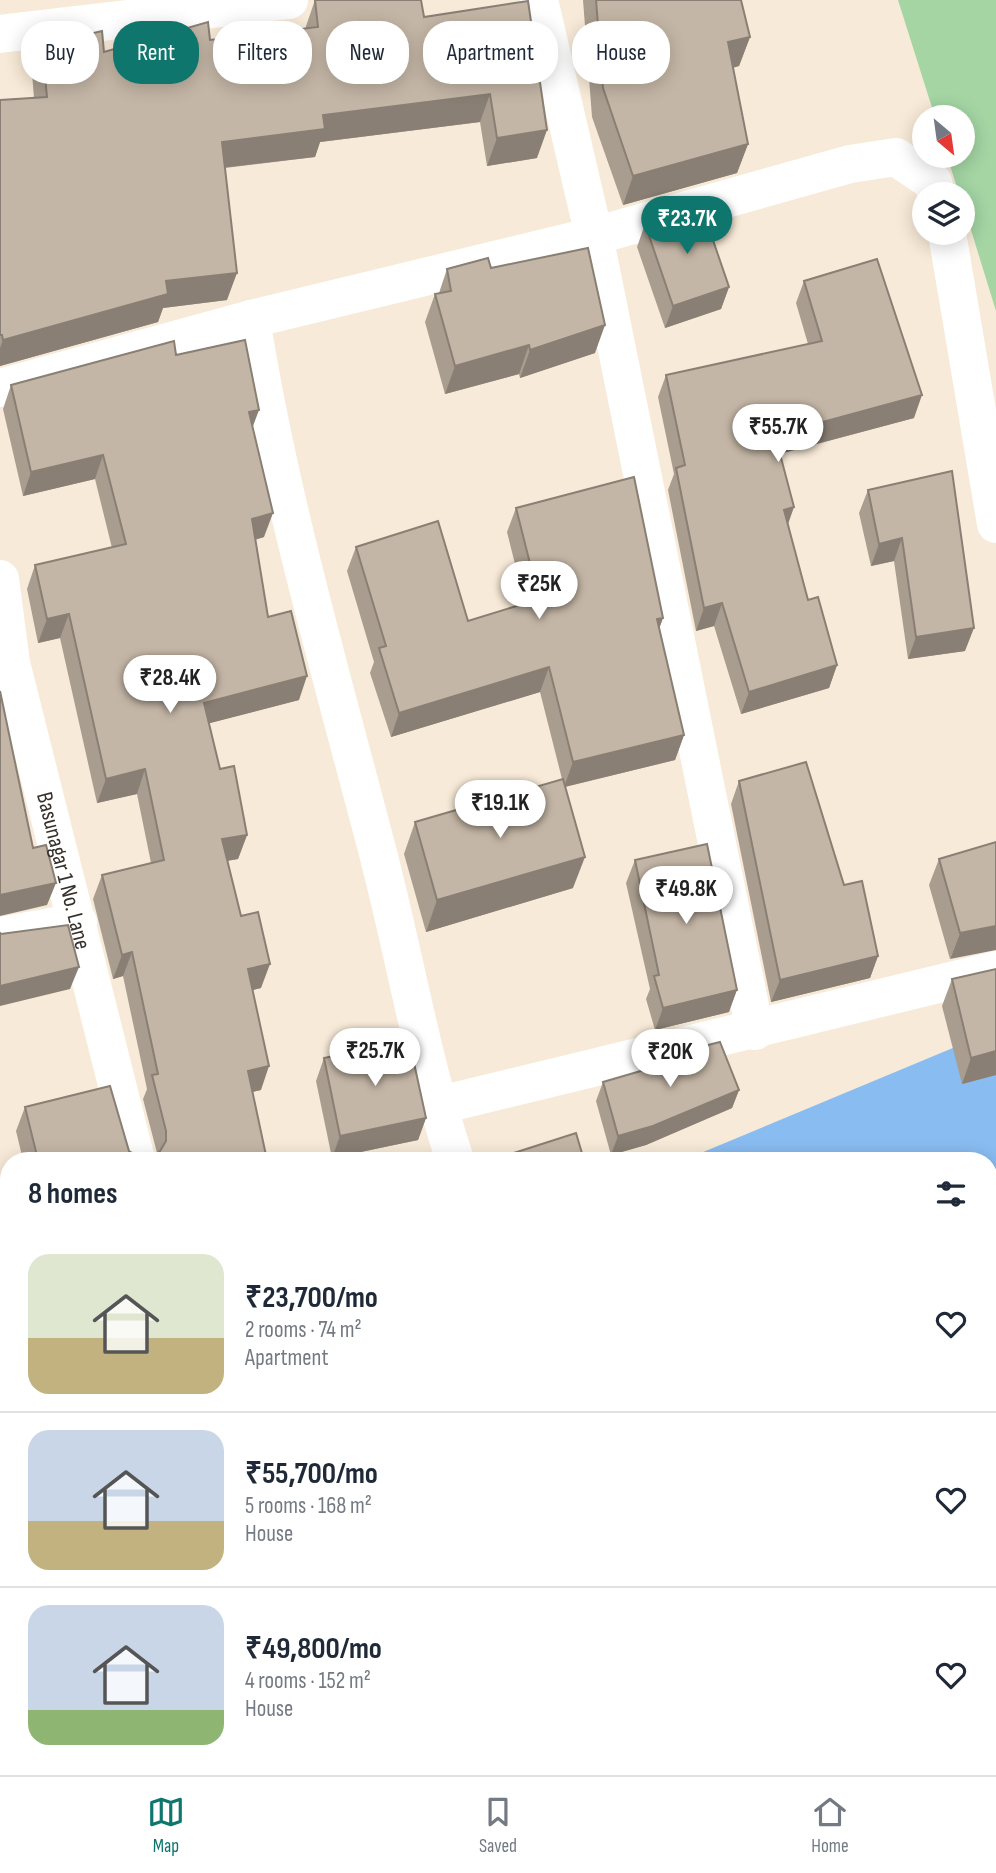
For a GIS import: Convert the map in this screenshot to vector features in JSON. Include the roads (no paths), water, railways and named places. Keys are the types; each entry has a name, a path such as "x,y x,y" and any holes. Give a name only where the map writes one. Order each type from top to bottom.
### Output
{"street":[{"path":"0,34 289,0"},
{"path":"539,0 594,236 755,1031"},
{"path":"0,388 251,319 594,236 850,164 896,157 933,182"},
{"path":"949,245 996,524"},
{"path":"251,319 261,383 315,622 375,840 448,1152"},
{"name":"Basunagar 1 No. Lane","path":"0,579 6,664 78,922 134,1152"},
{"path":"0,936 78,922"},
{"path":"436,1106 755,1031 996,970"}],"water":[{"path":"996,1030 996,1152 703,1152"}]}
